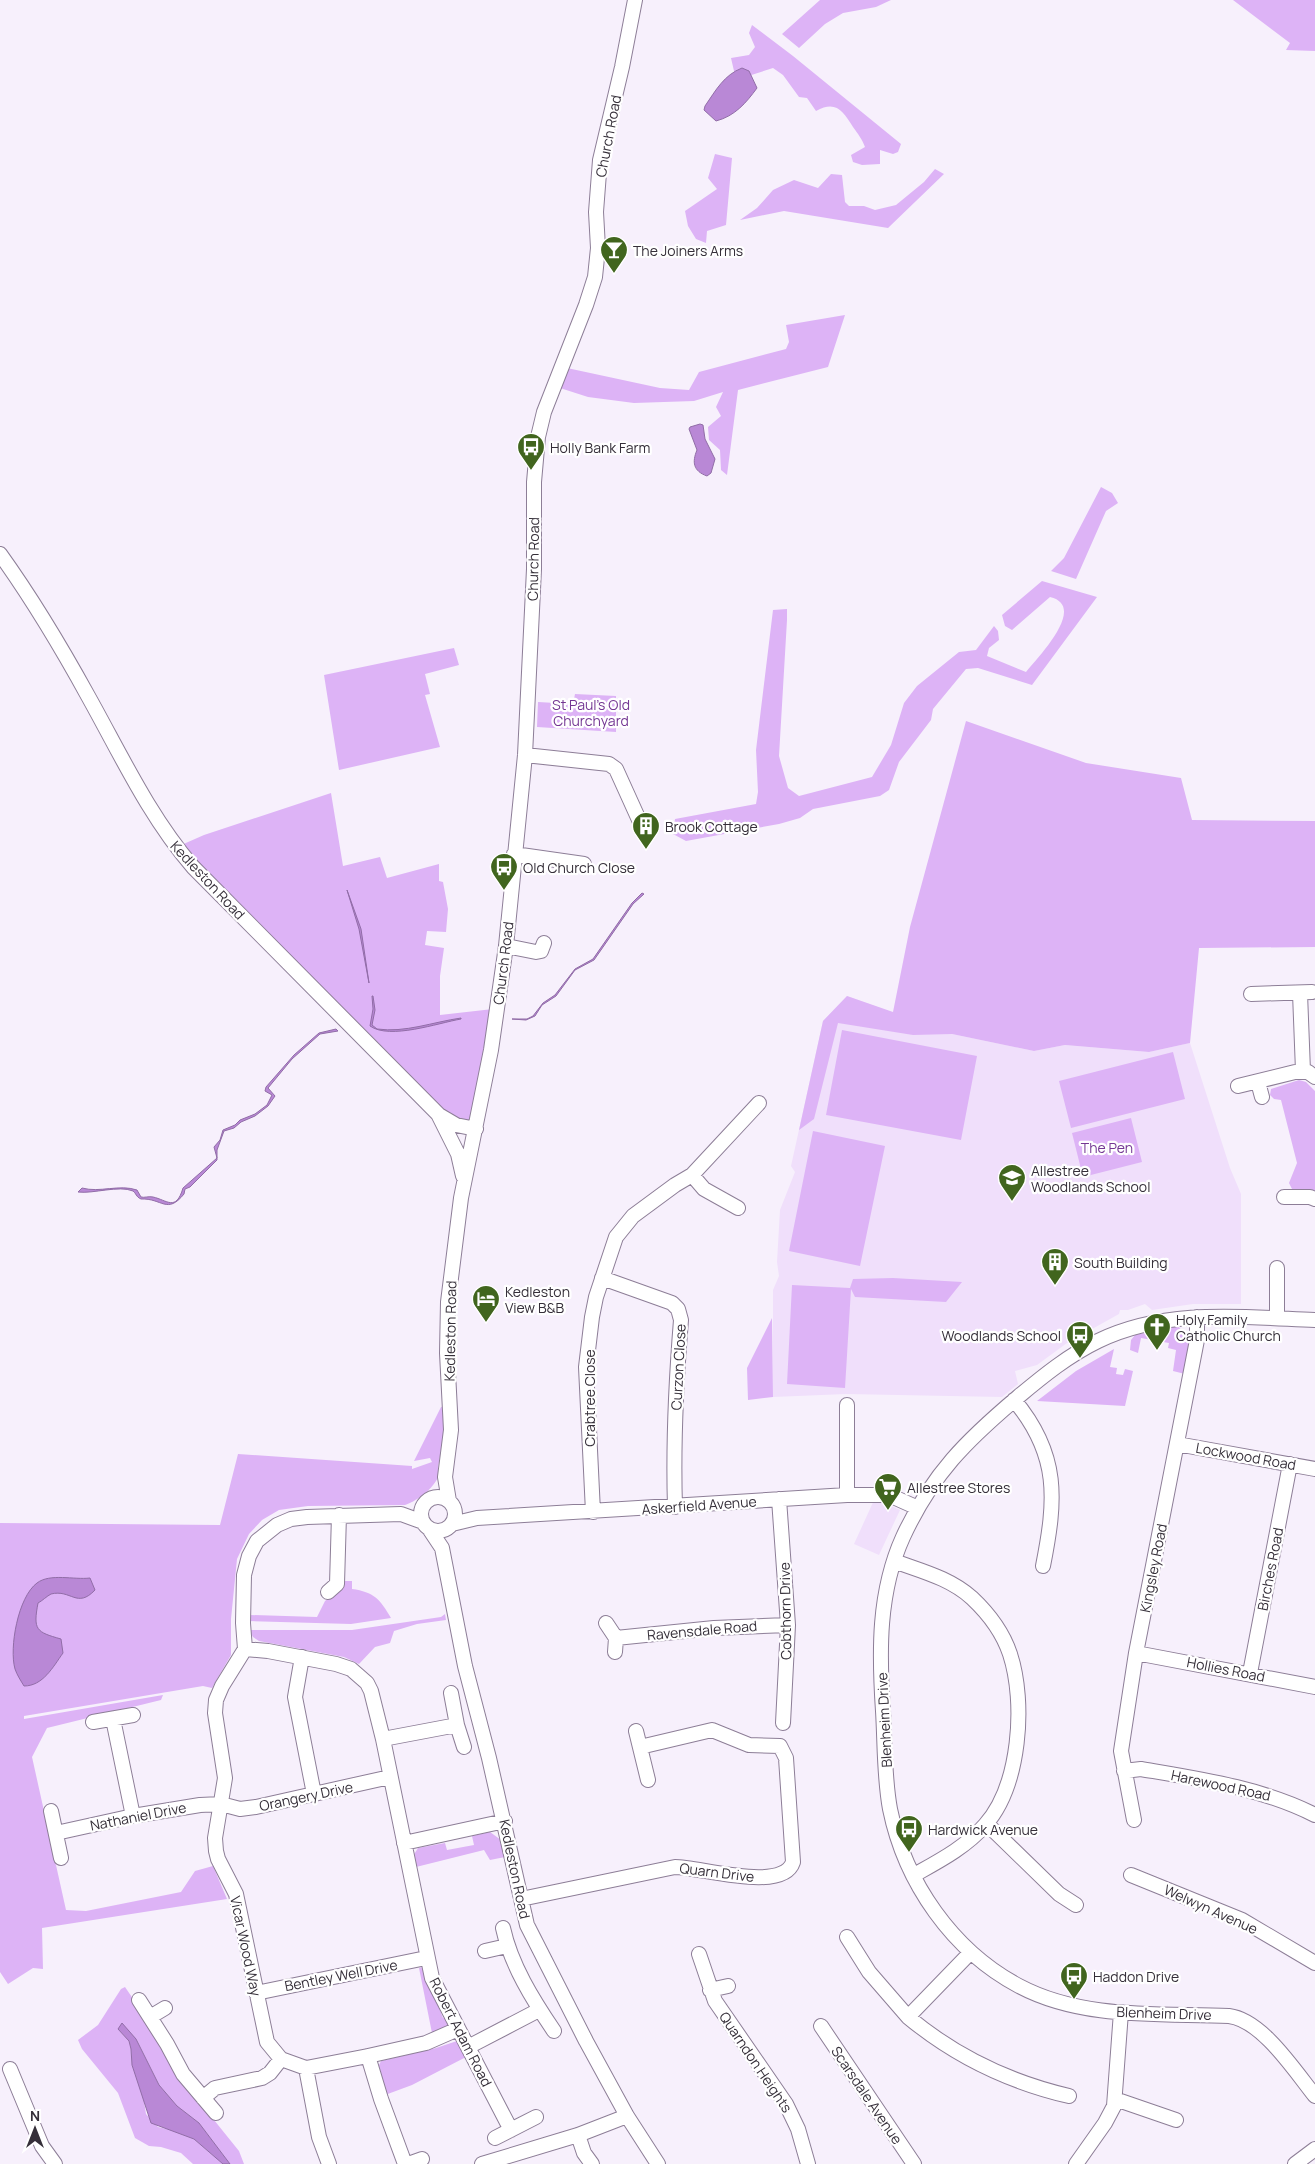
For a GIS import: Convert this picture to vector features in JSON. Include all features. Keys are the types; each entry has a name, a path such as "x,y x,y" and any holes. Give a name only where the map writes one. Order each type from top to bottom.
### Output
{"street":[{"name":"Church Road","path":"475,1133 491,1050 506,946 525,755 534,569 534,482 538,437 544,412 595,277 598,248 596,212 600,160 635,0"},
{"name":"Kedleston Road","path":"0,554 49,625 170,841 199,873 438,1114 456,1125 475,1133 464,1184 448,1302 447,1345 451,1430 445,1477 452,1504"},
{"path":"525,755 609,764 616,770 640,822"},
{"path":"514,854 584,864"},
{"path":"506,946 536,952 540,951 544,943"},
{"path":"1238,1086 1309,1074 1306,993 1251,994"},
{"path":"1258,1082 1262,1097"},
{"name":"Crabtree Close","path":"593,1512 586,1367 592,1317 602,1278 616,1237 626,1222 675,1185 692,1175 742,1129 759,1102"},
{"name":"Kedleston Road","path":"438,1114 458,1154 464,1184"},
{"path":"448,1134 475,1133"},
{"path":"692,1175 704,1189 727,1195 738,1208"},
{"path":"1284,1198 1310,1197 1315,1199"},
{"path":"1277,1268 1277,1318"},
{"name":"Curzon Close","path":"602,1278 672,1303 680,1314 674,1467 675,1507"},
{"name":"Kingsley Road","path":"1134,1820 1122,1751 1136,1653 1197,1340 1197,1317"},
{"name":"Blenheim Drive","path":"1315,1320 1179,1318 1149,1323 1100,1340 1071,1355 978,1431 942,1471 918,1508 901,1540 888,1583 881,1632 883,1713 890,1804 898,1837 914,1875 943,1923 970,1953 1005,1978 1041,1996 1082,2008 1120,2012 1229,2016 1243,2019 1272,2044 1315,2096"},
{"path":"1014,1400 1038,1433 1046,1451 1049,1465 1052,1483 1043,1566"},
{"path":"847,1495 849,1411"},
{"name":"Lockwood Road","path":"1177,1444 1315,1469"},
{"name":"Birches Road","path":"1250,1673 1290,1464"},
{"name":"Kedleston Road","path":"428,1501 445,1477"},
{"name":"Askerfield Avenue","path":"451,1525 477,1518 847,1495 889,1495 918,1508"},
{"path":"245,1649 243,1628 244,1576 249,1556 257,1541 277,1525 291,1519 339,1515 401,1514 441,1497 452,1504 455,1516 442,1548"},
{"name":"Cobthorn Drive","path":"779,1499 788,1625 783,1723"},
{"path":"427,1526 421,1512 428,1501"},
{"name":"Askerfield Avenue","path":"452,1504 477,1518"},
{"path":"401,1514 442,1531 451,1525"},
{"path":"328,1592 344,1576 339,1515"},
{"name":"Kedleston Road","path":"427,1526 442,1548 465,1666 505,1821 521,1899 532,1937 627,2116 658,2164"},
{"path":"894,1561 937,1576 966,1593 990,1618 1010,1654 1018,1692 1015,1752 1006,1789 986,1824 968,1841 914,1875"},
{"name":"Ravensdale Road","path":"606,1623 616,1645 714,1628 788,1625"},
{"name":"Robert Adam Road","path":"245,1649 336,1664 360,1675 371,1691 383,1739 426,1958 432,1978 511,2130"},
{"name":"Vicar Wood Way","path":"245,1649 216,1700 215,1713 224,1767 221,1804 215,1838 216,1851 218,1859 236,1894 267,2042 281,2059"},
{"name":"Hollies Road","path":"1136,1653 1250,1673 1315,1687"},
{"path":"302,1657 295,1697 314,1794"},
{"path":"451,1693 457,1725 464,1747"},
{"path":"93,1722 132,1715"},
{"path":"113,1719 133,1816"},
{"path":"383,1739 457,1725"},
{"name":"Quarn Drive","path":"521,1899 675,1867 698,1868 750,1878 766,1877 787,1871 793,1862 793,1856 786,1758 780,1746 749,1745 712,1730 640,1748"},
{"path":"636,1731 648,1780"},
{"name":"Harewood Road","path":"1124,1771 1141,1769 1253,1791 1274,1796 1315,1815"},
{"name":"Orangery Drive","path":"221,1804 240,1809 390,1777"},
{"name":"Nathaniel Drive","path":"56,1833 133,1816 200,1805 221,1804"},
{"path":"51,1811 61,1858"},
{"path":"404,1843 505,1821"},
{"path":"986,1824 1059,1894 1071,1897"},
{"name":"Welwyn Avenue","path":"1131,1875 1242,1920 1315,1963"},
{"path":"503,1928 507,1946 539,2010 554,2032"},
{"path":"847,1937 869,1972 908,2017 939,2042 982,2066 1032,2086 1069,2096"},
{"path":"485,1951 507,1946"},
{"path":"908,2017 970,1953"},
{"name":"Quarndon Heights","path":"699,1954 710,1990 724,2015 786,2104 798,2129 808,2164"},
{"name":"Bentley Well Drive","path":"256,1993 426,1958"},
{"path":"710,1990 728,1986"},
{"path":"139,2000 183,2074 216,2113"},
{"path":"150,2017 165,2008"},
{"path":"468,2047 539,2010"},
{"path":"1076,2164 1105,2123 1115,2099 1120,2012"},
{"name":"Scarsdale Avenue","path":"821,2026 914,2164"},
{"path":"203,2098 216,2088 262,2078 270,2073 281,2059 306,2068 368,2056 437,2039 458,2029"},
{"path":"368,2056 381,2099 407,2164 422,2159"},
{"path":"306,2068 306,2079 319,2137 329,2164"},
{"path":"10,2069 42,2146 55,2164"},
{"path":"1115,2099 1176,2120"},
{"path":"482,2164 505,2160 627,2116"},
{"path":"496,2138 536,2117"},
{"path":"578,2135 584,2153 592,2164"},
{"path":"1294,2164 1315,2149"}],"shaded area":[{"path":"742,68 749,71 757,88 740,108 729,116 716,121 704,110 705,106 725,79"},
{"path":"700,424 703,425 705,439 715,459 711,473 707,476 696,469 694,458 697,450 689,429"},
{"path":"347,890 361,929 369,983 359,929"},
{"path":"642,893 644,894 633,904 594,960 575,970 556,996 542,1005 535,1016 526,1020 512,1019 527,1019 533,1016 543,1003 555,995 575,969 593,959 632,903"},
{"path":"372,996 375,1010 372,1025 377,1029 398,1030 461,1019 402,1031 379,1030 370,1026 373,1009"},
{"name":"Allestree Woodlands School","path":"847,996 952,1034 1034,1051 1065,1045 1149,1052 1190,1043 1230,1168 1241,1194 1241,1304 1193,1304 1152,1310 1145,1304 1128,1310 1120,1310 1119,1314 1067,1343 1037,1365 1015,1371 1018,1384 1002,1397 846,1394 773,1397 773,1290 779,1276 777,1262 780,1210 795,1172 791,1166 823,1021"},
{"path":"336,1029 338,1031 320,1034 292,1059 268,1088 275,1096 268,1106 234,1128 224,1131 217,1150 217,1158 214,1147 220,1140 223,1130 255,1114 267,1105 272,1095 265,1091 266,1087 294,1055 319,1033"},
{"path":"217,1158 190,1187 185,1189 184,1194 173,1204 168,1205 148,1199 141,1199 133,1191 127,1189 78,1192 82,1188 96,1190 116,1188 130,1188 137,1190 141,1197 158,1198 171,1203 177,1200 183,1188"},
{"path":"875,1498 900,1510 879,1555 854,1544"},
{"path":"49,1578 90,1578 95,1590 83,1598 58,1593 51,1594 38,1603 36,1624 38,1628 41,1632 61,1639 63,1653 47,1675 37,1683 24,1686 15,1669 13,1649 20,1611 30,1590 37,1583"},
{"path":"122,2023 136,2039 159,2085 177,2106 199,2123 230,2164 223,2164 194,2139 151,2123 132,2065 129,2041 118,2029"}],"green space":[{"path":"820,0 891,0 876,7 843,13 825,24 799,48 782,34"},
{"path":"1233,0 1315,0 1315,51 1286,50 1290,43"},
{"path":"752,25 901,144 898,152 893,154 880,150 880,164 862,165 853,162 851,155 865,147 842,112 834,107 816,111 807,98 799,97 783,75 773,68 742,78 734,71 731,58 749,55 755,47 749,33"},
{"path":"715,154 732,158 726,225 707,231 706,243 696,239 688,226 685,211 717,189 708,178"},
{"path":"935,169 944,174 888,228 784,211 740,220 757,208 773,190 794,180 818,188 831,174 842,175 845,202 849,206 864,206 875,210 896,205 924,182"},
{"path":"845,315 828,367 738,390 727,475 721,470 720,450 709,440 708,427 721,416 716,407 723,392 694,401 634,403 588,397 560,388 567,368 660,388 689,390 699,372 786,349 789,342 786,325"},
{"path":"1101,487 1112,493 1118,503 1106,511 1076,579 1051,571 1064,558"},
{"path":"1042,581 1097,597 1032,685 978,668 966,669 933,709 931,720 899,762 889,790 880,796 813,809 800,818 779,824 686,841 673,834 675,819 756,804 758,792 756,750 773,610 787,609 779,756 788,788 799,796 872,777 891,745 904,703 917,686 959,652 976,650 994,626 998,631 999,640 989,648 987,656 1026,672 1057,632 1064,610 1060,602 1050,597 1012,630 1005,626 1002,615"},
{"path":"454,648 459,665 425,674 430,694 425,695 440,747 339,770 324,675"},
{"name":"St Paul's Old Churchyard","path":"575,694 616,696 616,732 537,727 538,702 573,704"},
{"path":"966,721 1086,763 1181,778 1192,820 1315,821 1315,947 1199,948 1190,1043 1149,1052 1065,1045 1034,1051 952,1034 913,1035 838,1023 814,1119 799,1130 823,1021 847,996 893,1012 910,927"},
{"path":"331,793 343,866 380,857 387,878 439,864 439,881 443,882 448,909 446,932 427,931 425,945 444,948 440,976 440,1015 493,1009 472,1117 467,1121 442,1113 179,846 204,835"},
{"path":"842,1030 977,1056 961,1140 826,1115"},
{"path":"1173,1052 1185,1099 1071,1128 1059,1081"},
{"path":"1299,1080 1306,1082 1315,1091 1315,1191 1292,1189 1289,1183 1297,1163 1281,1100 1274,1099 1270,1095 1271,1089"},
{"name":"The Pen","path":"1131,1118 1142,1162 1083,1177 1072,1133"},
{"path":"813,1131 885,1146 860,1266 789,1251"},
{"path":"893,1278 962,1282 946,1302 855,1297 851,1289 845,1388 787,1384 792,1285 850,1288 853,1279"},
{"path":"772,1318 773,1397 748,1400 747,1368"},
{"path":"1178,1326 1192,1343 1185,1374 1173,1371 1176,1350 1168,1348 1169,1343 1141,1338 1138,1353 1130,1350 1131,1340 1135,1335"},
{"path":"1114,1349 1110,1367 1117,1368 1116,1374 1123,1375 1125,1369 1133,1371 1125,1406 1037,1401 1076,1371"},
{"path":"447,1406 445,1446 441,1450 438,1468 440,1472 431,1488 416,1500 405,1505 308,1506 279,1510 262,1520 249,1534 237,1559 231,1619 231,1655 212,1688 203,1686 24,1716 24,1719 163,1695 161,1700 47,1728 32,1757 66,1910 86,1911 181,1892 195,1871 213,1866 227,1899 42,1928 43,1969 33,1968 8,1984 0,1972 0,1523 220,1525 238,1454 412,1466 412,1469 432,1462 430,1458 414,1461 441,1407"},
{"path":"345,1581 352,1581 352,1589 371,1594 380,1601 391,1618 351,1624 249,1621 250,1615 317,1617 325,1601 339,1590"},
{"path":"445,1614 446,1620 417,1624 394,1631 390,1643 375,1647 359,1664 344,1657 259,1641 253,1637 249,1630 352,1630 441,1617"},
{"path":"490,1832 501,1840 505,1857 490,1860 484,1850 416,1867 413,1856 418,1848 445,1843 447,1850 474,1845 472,1836"},
{"path":"423,1967 443,2018 449,2019 448,2028 437,2035 432,2033 419,1968"},
{"path":"125,1987 164,2044 185,2084 239,2151 244,2164 230,2164 199,2123 177,2106 159,2085 136,2039 118,2029 129,2041 132,2065 143,2095 146,2114 158,2127 175,2131 194,2139 223,2164 193,2164 181,2153 161,2147 149,2146 135,2138 118,2093 82,2049 78,2040 98,2025 121,1989"},
{"path":"457,2041 466,2057 412,2085 385,2095 377,2069 381,2061"}],"place":[{"name":"The Joiners Arms","path":"614,274"},
{"name":"Holly Bank Farm","path":"531,471"},
{"name":"Brook Cottage","path":"646,850"},
{"name":"Old Church Close","path":"504,891"},
{"name":"Allestree Woodlands School","path":"1012,1202"},
{"name":"South Building","path":"1055,1286"},
{"name":"Kedleston View B&B","path":"486,1323"},
{"name":"Holy Family Catholic Church","path":"1157,1351"},
{"name":"Woodlands School","path":"1080,1359"},
{"name":"Allestree Stores","path":"888,1511"},
{"name":"Hardwick Avenue","path":"909,1853"},
{"name":"Haddon Drive","path":"1074,2000"}]}
